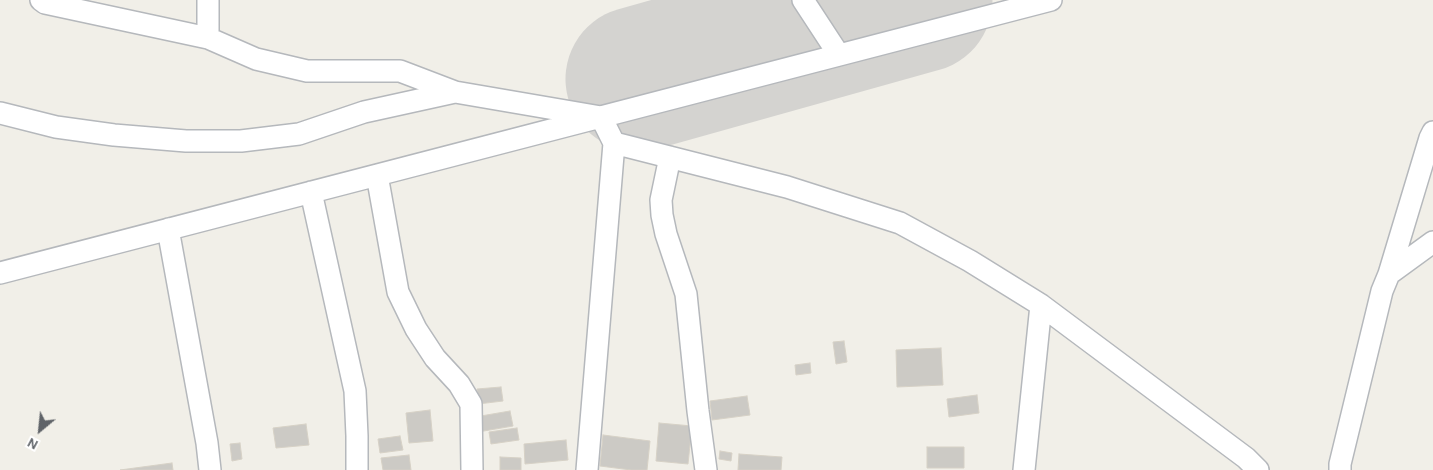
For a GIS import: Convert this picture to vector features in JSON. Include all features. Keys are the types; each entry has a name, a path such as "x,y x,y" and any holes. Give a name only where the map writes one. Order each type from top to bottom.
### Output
{"street":[{"path":"41,0 46,4 208,38 256,59 307,71 400,70 455,92 601,117"},
{"path":"208,0 208,38"},
{"path":"803,0 839,55"},
{"path":"0,273 1051,0"},
{"path":"0,113 56,127 114,135 186,141 242,142 299,134 364,112 455,92"},
{"path":"587,470 614,143 601,117"},
{"path":"1340,470 1382,291 1433,132"},
{"path":"614,143 787,187 900,223 970,261 1041,305 1246,458 1258,470"},
{"path":"670,157 661,200 662,216 686,294 706,470"},
{"path":"376,175 398,292 416,329 435,358 459,384 471,404 472,470"},
{"path":"311,192 355,391 358,470"},
{"path":"168,229 207,443 210,470"},
{"path":"1389,274 1433,242"},
{"path":"1024,470 1041,305"}],"building":[{"path":"844,341 847,362 836,364 833,342"},
{"path":"941,348 943,385 897,387 896,350"},
{"path":"810,363 811,373 796,375 795,365"},
{"path":"501,387 503,401 478,404 477,389"},
{"path":"977,395 979,413 949,417 947,399"},
{"path":"747,396 750,415 712,420 710,401"},
{"path":"430,410 433,441 409,443 406,413"},
{"path":"510,411 513,426 478,432 475,417"},
{"path":"659,423 692,426 688,464 656,461"},
{"path":"306,424 309,445 276,448 273,428"},
{"path":"517,428 519,440 491,444 489,432"},
{"path":"603,435 650,441 647,470 600,466"},
{"path":"400,436 403,450 380,453 378,439"},
{"path":"566,440 568,460 525,464 524,444"},
{"path":"240,443 242,459 232,461 230,444"},
{"path":"927,447 964,447 964,468 927,468"},
{"path":"720,451 732,453 731,461 719,459"},
{"path":"739,454 782,457 781,470 738,470"},
{"path":"409,455 411,470 383,470 381,458"},
{"path":"500,457 521,458 521,470 500,470"},
{"path":"172,463 173,470 120,470"}],"runway":[{"path":"638,79 920,0"}]}
